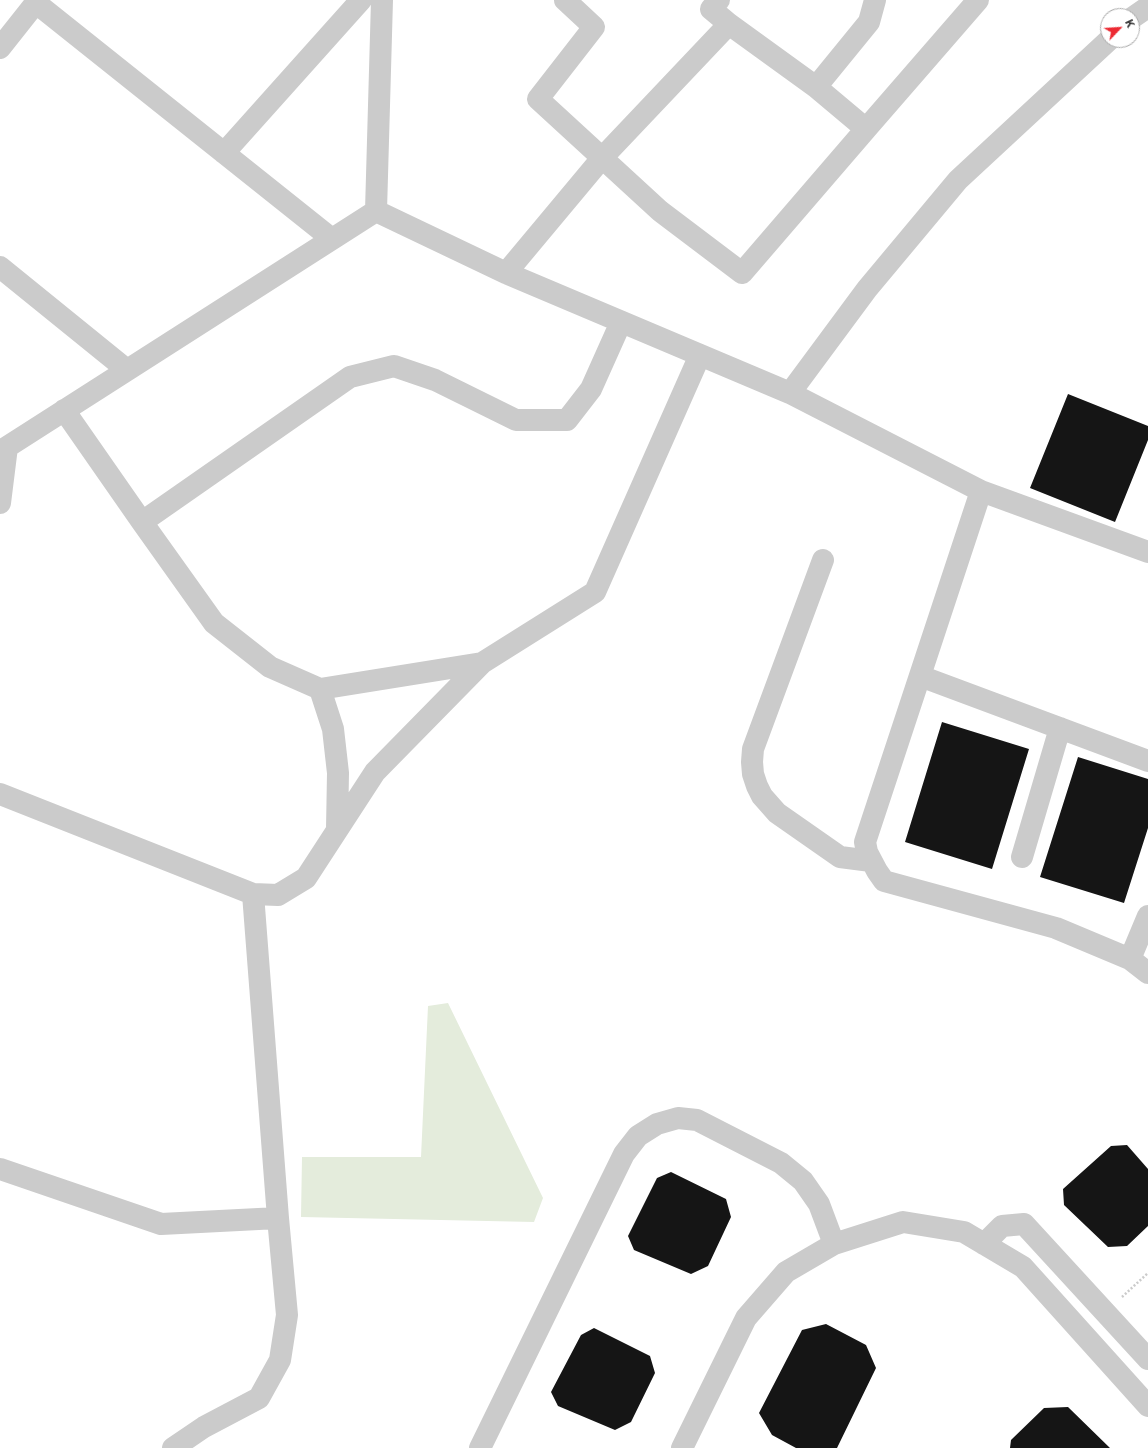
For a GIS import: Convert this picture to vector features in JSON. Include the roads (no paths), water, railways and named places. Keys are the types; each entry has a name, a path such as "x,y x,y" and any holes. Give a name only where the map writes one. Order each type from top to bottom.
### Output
{"street":[{"path":"224,153 361,0"},
{"path":"376,211 382,0"},
{"path":"565,0 594,27 538,99 660,211 742,273 978,0"},
{"path":"816,87 869,22 875,0"},
{"path":"0,48 37,1 332,239"},
{"path":"710,3 729,24 816,87 866,129"},
{"path":"506,273 602,158 729,24"},
{"path":"790,393 866,289 958,180 1100,48"},
{"path":"0,503 3,444 64,410 376,211"},
{"path":"376,211 506,273 790,393 981,491 1148,552"},
{"path":"0,267 127,370"},
{"path":"142,522 350,377 394,366 435,380 516,420 567,420 591,389 621,322"},
{"path":"0,794 253,894 278,896 306,878 375,772 482,663 595,592 700,355"},
{"path":"64,410 214,623 270,667 320,689 482,663"},
{"path":"981,491 865,842 871,861 876,871 884,881 1056,928 1130,959 1148,973"},
{"path":"823,560 752,749 753,774 762,796 777,813 840,857 871,861"},
{"path":"920,676 1148,760"},
{"path":"320,689 332,729 338,773 337,829"},
{"path":"1022,857 1060,728"},
{"path":"173,1448 204,1427 259,1398 280,1360 287,1315 253,894"},
{"path":"1130,959 1148,916"},
{"path":"480,1448 624,1154 638,1136 657,1124 678,1118 697,1120 781,1163 803,1181 819,1204 834,1244"},
{"path":"0,1169 161,1224 278,1218"},
{"path":"682,1448 746,1318 786,1272 834,1244 903,1222 964,1232 1023,1266 1148,1406"},
{"path":"984,1244 1002,1226 1024,1224 1148,1359"}]}
